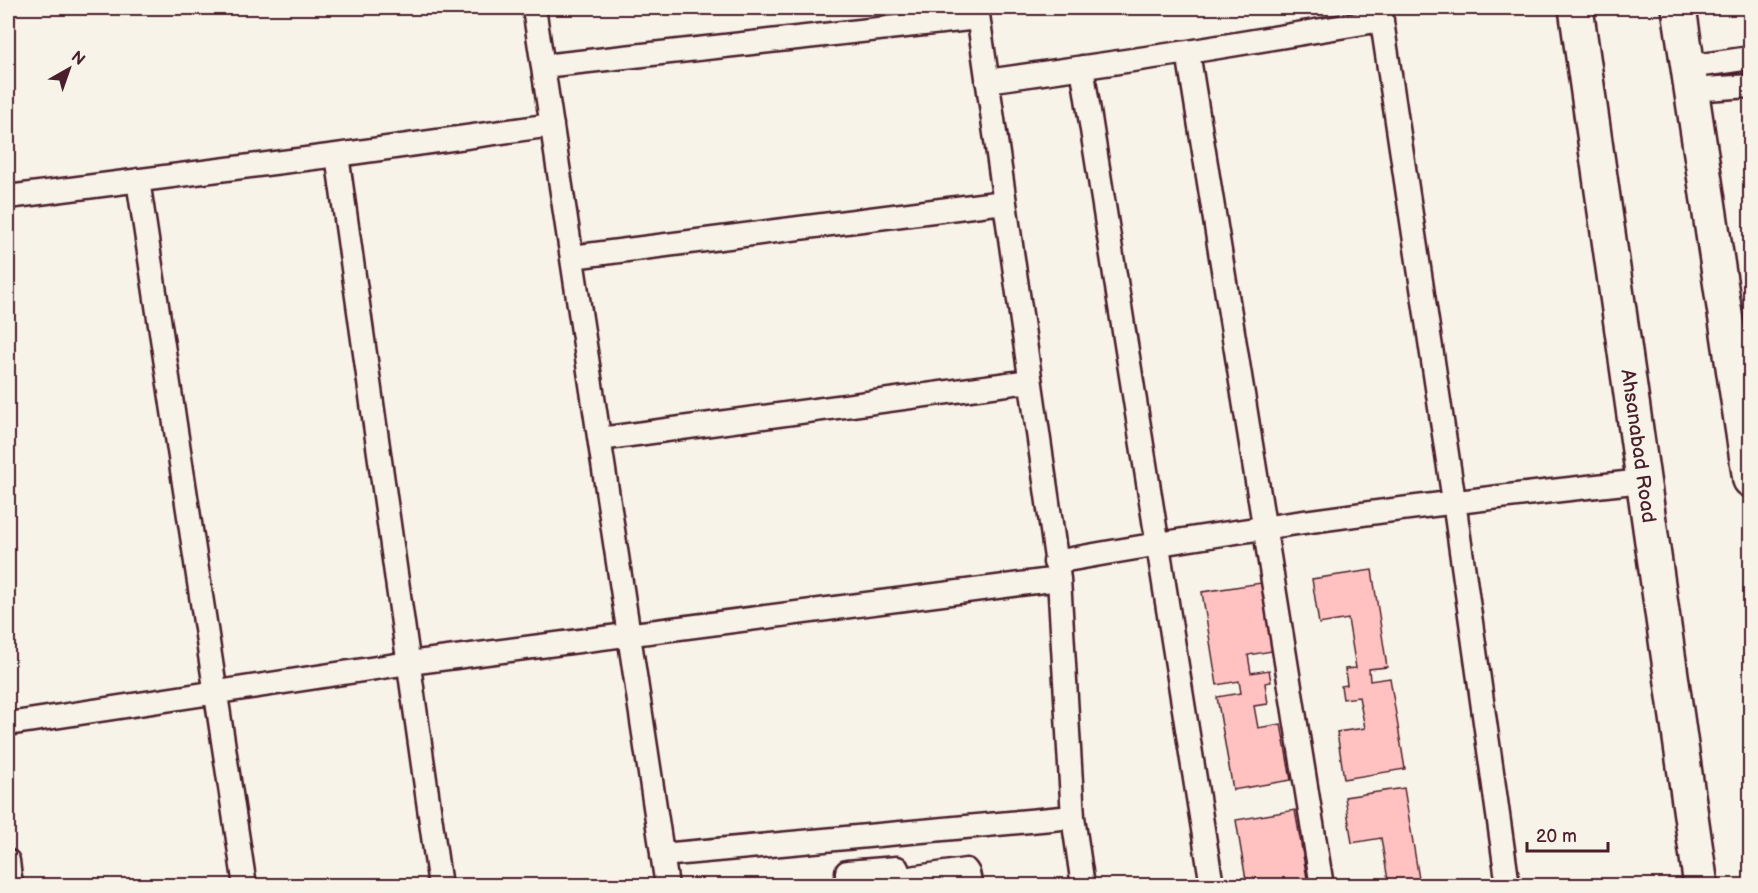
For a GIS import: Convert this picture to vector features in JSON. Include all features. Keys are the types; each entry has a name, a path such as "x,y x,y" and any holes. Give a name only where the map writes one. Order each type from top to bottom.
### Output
{"main road":[{"name":"Ahsanabad Road","path":"1576,8 1701,885"},
{"path":"1679,8 1750,480"}],"street":[{"path":"534,8 667,885"},
{"path":"543,66 977,13 1057,570 1073,817 1083,885"},
{"path":"987,81 1188,52 1381,14 1454,501 1508,885"},
{"path":"1188,52 1322,885"},
{"path":"1690,79 1750,58"},
{"path":"1082,68 1212,885"},
{"path":"1690,79 1750,86"},
{"path":"8,197 552,125"},
{"path":"336,155 440,885"},
{"path":"138,180 245,885"},
{"path":"572,257 1004,202"},
{"path":"600,439 1030,381"},
{"path":"8,724 409,663 629,635 1057,570 1157,543 1454,501 1643,481"},
{"path":"662,855 1073,817"},
{"path":"8,861 11,885"},
{"path":"847,885 847,872 897,868 903,882 966,870 971,885"}],"building":[{"path":"1372,570 1387,667 1369,669 1370,681 1390,678 1405,769 1344,779 1337,732 1365,728 1359,697 1343,699 1341,686 1347,685 1345,669 1356,668 1348,619 1319,624 1312,579"},
{"path":"1261,583 1272,651 1248,655 1251,673 1269,670 1271,682 1265,683 1268,704 1254,706 1258,728 1281,724 1291,780 1233,790 1217,697 1241,693 1239,681 1217,685 1202,592"},
{"path":"1404,788 1420,885 1389,886 1381,838 1352,843 1345,797"},
{"path":"1295,810 1307,878 1283,882 1283,886 1247,886 1236,820"}]}
